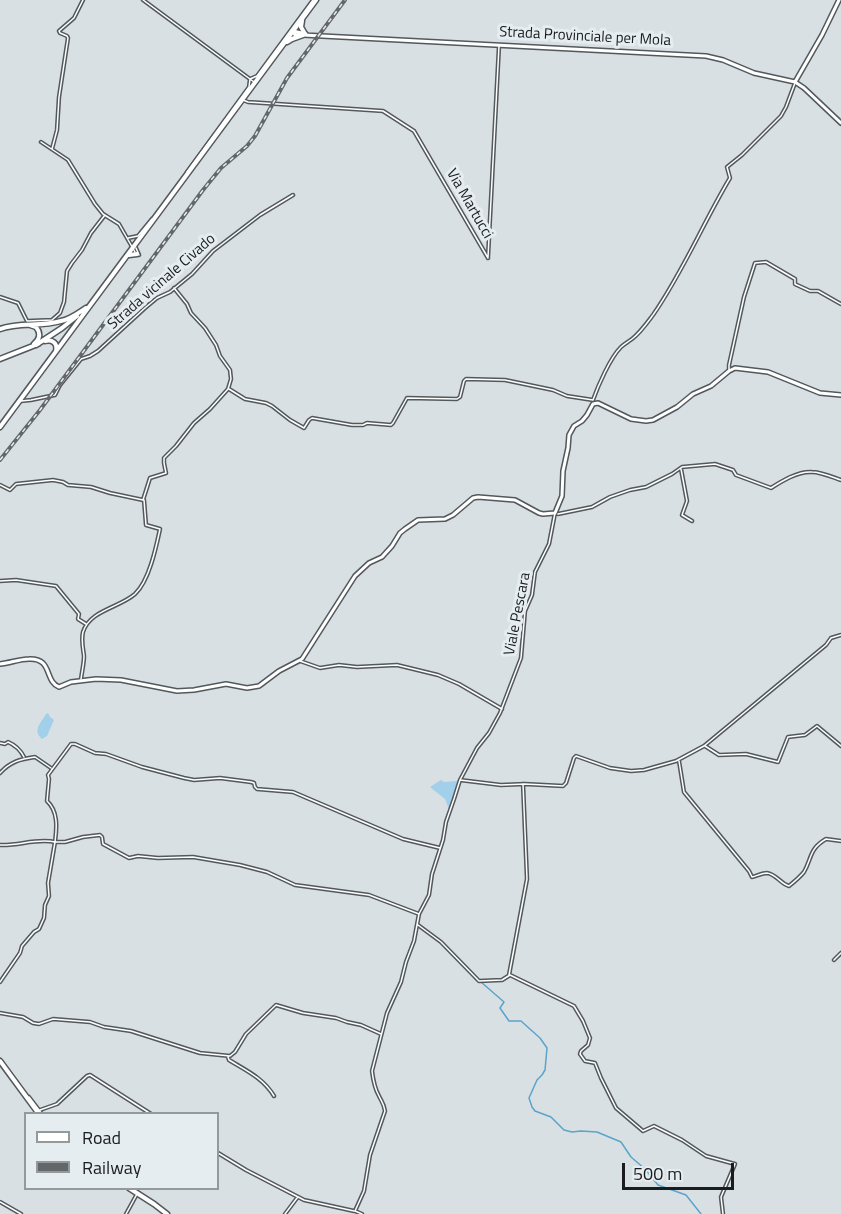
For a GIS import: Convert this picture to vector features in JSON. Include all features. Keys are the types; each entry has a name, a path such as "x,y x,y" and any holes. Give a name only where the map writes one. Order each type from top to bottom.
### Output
{"main road":[{"path":"0,427 243,100 253,81 280,49 314,0"},
{"path":"280,49 292,39 305,35 301,25 305,15"},
{"path":"129,255 140,240"},
{"path":"33,346 62,328 99,294"},
{"path":"0,329 27,323 61,321 86,308"},
{"path":"27,323 36,327 39,334 33,346"},
{"path":"0,359 50,340 56,344 56,352"},
{"path":"0,418 7,418"},
{"path":"0,1061 40,1112"},
{"path":"132,1190 167,1214"}],"street":[{"path":"52,149 57,130 59,97 68,38 59,31 74,18 83,0"},
{"path":"143,0 253,81"},
{"path":"134,247 138,236 314,0"},
{"path":"555,513 562,496 563,471 571,430 587,415 602,377 618,351 652,316 680,272 730,178 728,166 781,116 795,82 839,0"},
{"name":"Strada Provinciale per Mola","path":"293,31 296,35 701,55 720,59 758,74 795,82 841,123"},
{"name":"Via Martucci","path":"243,100 383,111 414,131 488,258 499,45"},
{"path":"41,142 68,160 95,204 105,215 119,224 134,247"},
{"name":"Strada vicinale Civado","path":"20,401 55,395 60,385 81,359 98,351 150,303 192,274 213,251 260,215 293,195"},
{"path":"0,297 18,303 27,323 52,320 60,313 64,302 67,271 105,215"},
{"path":"730,370 728,367 738,318 755,263 766,262 795,279 796,285 810,291 818,291 841,304"},
{"path":"81,680 84,658 82,636 87,626 97,616 135,594 146,576 160,529 146,525 143,499 150,478 166,473 164,458 228,388 231,379 230,370 206,329 190,313 187,304 174,288"},
{"path":"591,406 598,402 631,419 653,420 693,394 711,387 734,369 768,372 819,393 841,395"},
{"path":"228,388 243,399 272,406 304,428 312,418 352,425 391,424 407,398 457,399 460,397 466,379 505,380 553,390 567,396 593,400"},
{"path":"0,664 30,659 42,661 52,681 59,687 81,680 121,681 177,691 226,684 250,688 259,686 279,671 299,661 355,576 369,563 382,557 400,533 415,521 445,519 473,498 515,500 543,514 570,512 592,507 630,490 646,487 681,468 718,465 733,470 736,475 771,488 809,472 841,480"},
{"path":"681,468 687,501 682,515 692,521"},
{"path":"0,485 10,490 16,484 53,480 143,499"},
{"name":"Viale Pescara","path":"355,1211 364,1191 369,1156 385,1111 385,1106 378,1094 373,1069 387,1013 402,979 419,914 429,895 432,874 446,822 460,780 502,709 521,658 525,611 532,595 535,572 548,548 555,513"},
{"path":"0,581 16,580 56,586 78,614 78,619 87,626"},
{"path":"460,780 501,785 564,785 576,756 615,769 631,771 679,760 704,746 819,651 831,638 841,635"},
{"path":"299,661 320,668 339,665 357,667 397,665 438,675 459,684 502,709"},
{"path":"704,746 721,756 746,753 778,762 788,737 805,735 817,726 841,746"},
{"path":"0,743 12,744 25,758"},
{"path":"0,982 20,953 22,946 33,932 39,929 44,918 45,905 49,896 48,883 56,827 54,807 48,801 48,775 71,744 184,778 194,780 220,778 253,782 257,789 294,792 403,839 440,848"},
{"path":"0,773 7,765 25,758 37,758 52,769"},
{"path":"679,760 684,792 753,877 768,873 789,886 805,871 817,844 826,839 841,841"},
{"path":"417,924 441,942 479,981 502,980 509,976 527,879 523,784"},
{"path":"0,845 41,840 64,842 100,835 104,844 129,858 138,856 193,857 240,865 267,872 295,885 369,895 419,914"},
{"path":"834,960 841,952"},
{"path":"509,976 576,1007 590,1038 588,1045 581,1050 580,1054 586,1062 595,1063 616,1108 641,1130 654,1126 682,1140 707,1157 734,1163 720,1198 723,1214"},
{"path":"0,1013 23,1017 39,1024 54,1019 90,1022 104,1027 131,1030 200,1053 228,1056 235,1052 246,1034 276,1005 303,1013 336,1018 382,1034"},
{"path":"228,1056 229,1060 252,1073 268,1086 274,1096"},
{"path":"40,1112 57,1104 90,1075 149,1112"},
{"path":"219,1154 303,1200 362,1214"},
{"path":"126,1214 137,1194"},
{"path":"285,1214 298,1197"},
{"path":"0,1202 21,1214"}],"shaded area":[{"path":"48,713 54,720 47,736 42,739 38,730 40,723"},
{"path":"441,780 458,783 449,809 445,799 430,787"}],"waterway":[{"path":"475,979 479,982"},
{"path":"481,982 504,1002 500,1008 509,1021 521,1021 540,1038 547,1048 545,1070 537,1080 529,1098 535,1111 551,1117 564,1130 597,1132 621,1142 631,1157 658,1185 686,1195 701,1214"}],"railway":[{"path":"0,460 40,410 203,190 221,168 255,136 287,78 345,0"}]}
